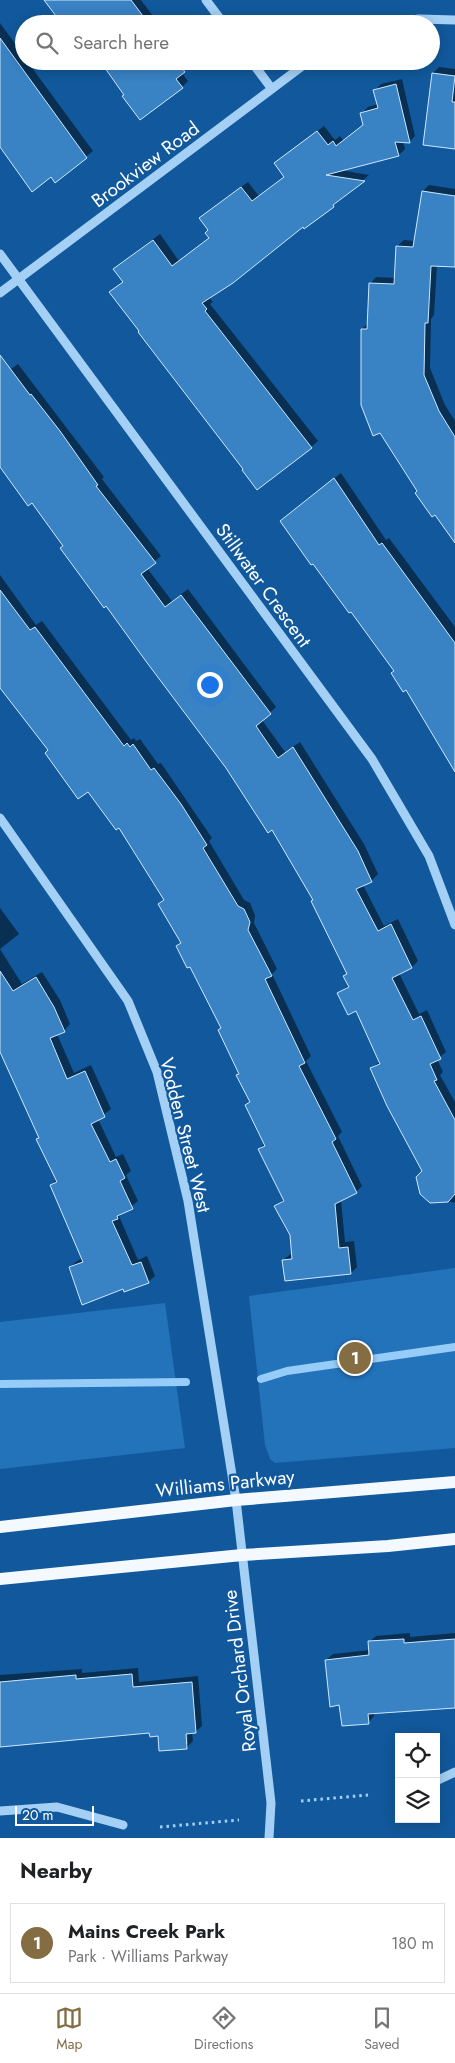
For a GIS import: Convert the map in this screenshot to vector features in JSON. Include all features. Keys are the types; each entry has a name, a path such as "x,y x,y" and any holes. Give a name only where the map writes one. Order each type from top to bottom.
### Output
{"main road":[{"name":"Williams Parkway","path":"0,1527 236,1500 455,1482"},
{"path":"0,1579 242,1555 388,1546 455,1539"}],"street":[{"path":"206,0 217,15"},
{"path":"440,20 455,20"},
{"path":"258,70 272,89"},
{"name":"Brookview Road","path":"0,294 297,70"},
{"name":"Stillwater Crescent","path":"0,254 372,759 429,856 455,925"},
{"name":"Vodden Street West","path":"0,818 128,1001 157,1072 188,1201 236,1500"},
{"name":"Royal Orchard Drive","path":"236,1500 271,1803 269,1838"},
{"path":"440,1779 455,1772"},
{"path":"0,1811 57,1806 123,1825"}],"path":[{"path":"301,1801 368,1795"},
{"path":"160,1827 239,1820"}],"shaded area":[{"path":"455,1268 455,1448 275,1463 270,1459 265,1445 249,1296"},
{"path":"165,1303 185,1448 0,1469 0,1322"}],"building":[{"path":"44,0 131,0 142,15 55,15"},
{"path":"0,38 15,59 15,70 23,70 87,158 55,183 51,177 32,192 0,147"},
{"path":"106,70 184,70 185,72 176,79 183,88 140,120 122,96 124,95"},
{"path":"432,73 455,76 452,102 455,102 455,149 423,145"},
{"path":"396,84 410,143 395,142 399,156 326,175 365,181 333,205 334,207 304,229 303,227 233,283 202,303 207,309 205,311 312,448 257,490 109,292 123,282 113,269 153,240 172,266 209,238 205,233 208,230 199,218 241,187 252,201 284,177 274,163 317,131 328,145 333,141 336,146 363,125 360,113 378,108 373,90"},
{"path":"422,191 455,196 455,267 431,266 428,323 425,323 424,375 439,411 455,437 455,543 435,515 432,517 415,493 417,491 380,433 373,436 361,405 361,329 367,329 369,283 394,284 396,246 413,247"},
{"path":"0,355 60,431 98,485 96,486 156,563 141,574 165,607 181,595 271,714 256,726 278,758 293,747 358,851 372,882 356,889 378,931 391,924 412,968 392,978 413,1020 421,1016 441,1059 430,1064 437,1080 434,1081 455,1120 455,1194 448,1202 430,1203 420,1194 416,1177 422,1171 387,1106 370,1068 380,1064 356,1011 348,1015 337,993 349,987 343,976 347,974 311,901 313,900 272,830 268,833 226,768 106,606 104,608 60,548 63,546 32,503 28,506 0,467"},
{"path":"334,478 379,545 382,543 455,643 455,772 406,690 403,692 391,673 394,671 351,612 349,613 313,564 311,565 280,521"},
{"path":"0,590 30,630 35,627 124,746 127,743 130,747 133,744 151,770 154,768 181,804 207,845 203,848 238,906 244,909 250,922 248,930 272,976 265,979 305,1063 299,1066 336,1139 332,1142 357,1193 335,1204 339,1248 348,1247 351,1274 285,1281 282,1260 292,1259 290,1235 274,1206 284,1201 258,1149 265,1146 245,1105 250,1102 236,1075 239,1074 218,1030 221,1028 190,967 187,968 176,946 181,943 158,904 164,900 119,828 116,830 88,792 78,799 45,753 48,750 0,688"},
{"path":"0,971 13,991 36,977 54,1007 65,1032 50,1038 67,1079 85,1071 105,1117 91,1124 110,1162 116,1159 125,1178 120,1181 133,1209 117,1216 118,1219 112,1221 132,1265 141,1262 149,1283 124,1292 123,1289 82,1305 69,1267 83,1262 50,1185 57,1182 36,1139 39,1138 0,1052"},
{"path":"404,1639 404,1643 455,1639 455,1708 368,1714 369,1724 342,1726 339,1705 330,1707 325,1660 369,1655 368,1641"},
{"path":"132,1674 133,1687 192,1682 196,1733 186,1734 187,1749 159,1751 158,1736 150,1737 149,1733 0,1747 0,1682 76,1675 76,1679"}],"waterway":[{"path":"261,1379 287,1371 455,1347"},
{"path":"0,1384 186,1382"}],"place":[{"name":"Mains Creek Park","path":"355,1358"}]}
